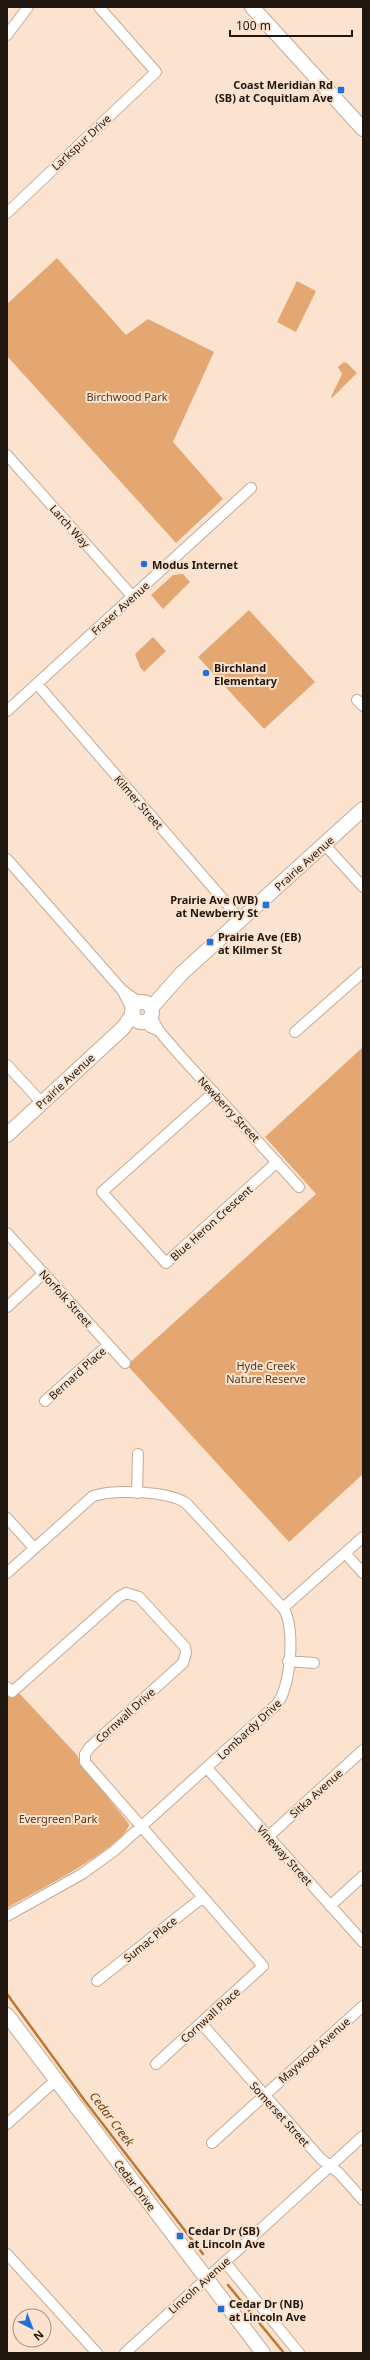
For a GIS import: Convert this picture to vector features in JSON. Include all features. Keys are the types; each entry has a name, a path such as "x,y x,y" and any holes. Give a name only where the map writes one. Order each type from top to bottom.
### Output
{"main road":[{"path":"252,7 361,123"},
{"name":"Prairie Avenue","path":"7,1135 123,1028 171,988 173,982 363,809"},
{"name":"Cedar Drive","path":"7,2015 263,2353"}],"street":[{"path":"7,35 28,7"},
{"name":"Larkspur Drive","path":"7,213 156,72 105,9"},
{"name":"Larch Way","path":"7,455 133,597"},
{"name":"Fraser Avenue","path":"7,711 251,488"},
{"name":"Kilmer Street","path":"36,684 241,920"},
{"path":"325,845 363,888"},
{"name":"Newberry Street","path":"7,859 122,990 299,1187"},
{"path":"295,1032 363,972"},
{"path":"7,1065 42,1103"},
{"name":"Blue Heron Crescent","path":"214,1092 102,1192 166,1264 277,1162"},
{"name":"Norfolk Street","path":"7,1233 125,1363"},
{"path":"7,1307 44,1273"},
{"name":"Bernard Place","path":"45,1401 108,1345"},
{"path":"137,1493 138,1454"},
{"name":"Lombardy Drive","path":"7,1573 93,1496 102,1493 137,1493 173,1497 186,1504 283,1608 290,1625 286,1690 281,1699 141,1828 93,1867 7,1916"},
{"path":"7,1518 34,1548"},
{"path":"283,1608 363,1537"},
{"path":"345,1553 363,1573"},
{"name":"Cornwall Drive","path":"7,1687 12,1692 119,1597 130,1593 139,1597 183,1644 186,1654 185,1660 90,1747 84,1758 87,1766 263,1966"},
{"path":"288,1660 314,1663"},
{"name":"Sitka Avenue","path":"269,1836 363,1750"},
{"name":"Vineway Street","path":"207,1768 363,1942"},
{"path":"330,1906 363,1876"},
{"name":"Sumac Place","path":"97,1981 203,1897"},
{"name":"Cornwall Place","path":"156,2064 263,1966"},
{"name":"Maywood Avenue","path":"212,2143 263,2095 363,2006"},
{"name":"Somerset Street","path":"201,2023 321,2159 330,2166 363,2200"},
{"path":"7,2124 56,2080"},
{"name":"Lincoln Avenue","path":"125,2353 363,2136"},
{"path":"7,2254 97,2353"},
{"path":"225,2262 299,2353"}],"green space":[{"name":"Birchwood Park","path":"57,258 126,335 148,319 214,352 173,442 223,499 176,543 7,356 7,304"},
{"path":"297,281 316,291 296,332 277,322"},
{"path":"344,362 357,373 332,398 331,397 342,374 338,367"},
{"path":"183,574 190,582 163,609 151,595 173,575"},
{"path":"249,610 315,682 264,729 198,657"},
{"path":"153,637 166,651 144,672 140,667 135,654"},
{"name":"Hyde Creek Nature Reserve","path":"363,1047 363,1474 289,1542 127,1365 316,1194 265,1137"},
{"name":"Evergreen Park","path":"7,1688 19,1693 77,1755 80,1762 129,1824 124,1833 95,1857 55,1882 7,1908"}],"waterway":[{"name":"Cedar Creek","path":"7,1994 85,2101 203,2254"},
{"name":"Cedar Creek","path":"228,2285 284,2353"}],"place":[{"name":"Coast Meridian Rd (SB) at Coquitlam Ave","path":"341,90"},
{"name":"Modus Internet","path":"144,564"},
{"name":"Birchland Elementary","path":"206,673"},
{"name":"Prairie Ave (WB) at Newberry St","path":"266,905"},
{"name":"Prairie Ave (EB) at Kilmer St","path":"210,942"},
{"name":"Cedar Dr (SB) at Lincoln Ave","path":"180,2236"},
{"name":"Cedar Dr (NB) at Lincoln Ave","path":"221,2309"}]}
